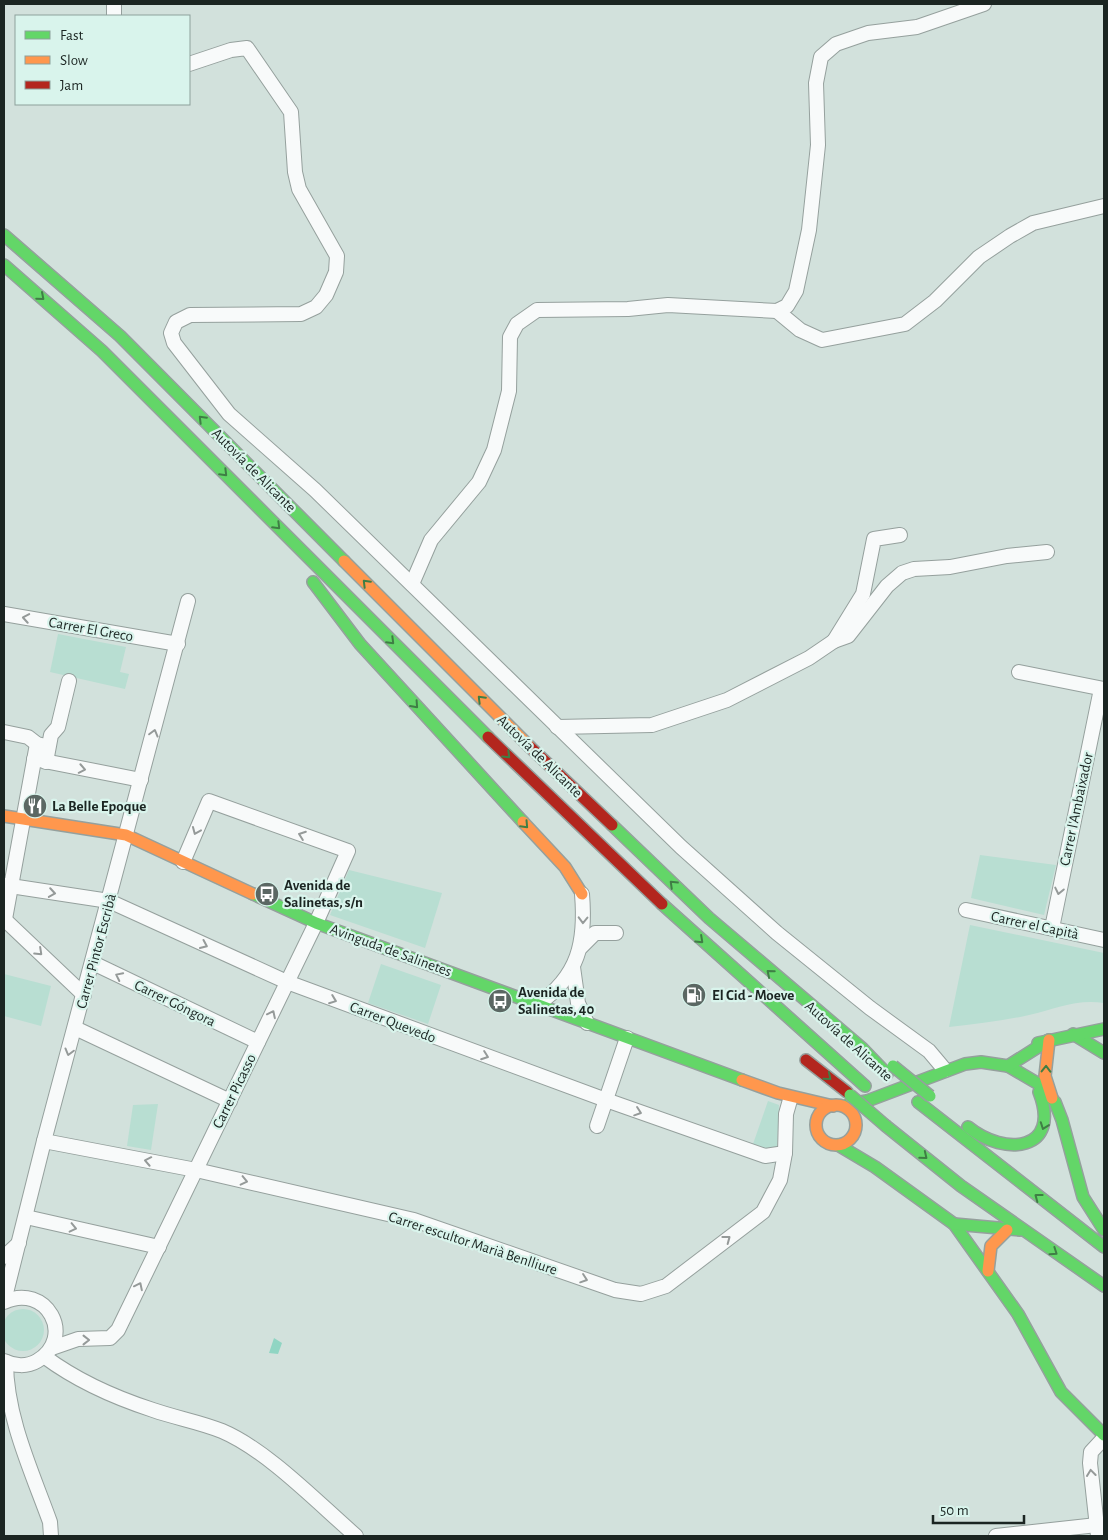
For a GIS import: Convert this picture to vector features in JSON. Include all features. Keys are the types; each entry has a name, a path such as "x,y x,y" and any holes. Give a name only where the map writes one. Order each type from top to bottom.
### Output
{"main road":[{"name":"Autovía de Alicante","path":"4,235 120,336 506,724 702,911 767,970 890,1070 918,1102 1104,1247"},
{"name":"Autovía de Alicante","path":"4,265 102,351 471,721 701,941 886,1104"},
{"path":"242,491 256,518 286,552"},
{"path":"305,573 367,651 565,867 582,894"},
{"name":"Avinguda de Salinetes","path":"4,816 126,836 316,922 586,1024 778,1093 835,1106"},
{"path":"1104,1029 1073,1034 1003,1052 981,1062 945,1070 867,1101 827,1108 818,1116 816,1128 818,1134 827,1143 838,1145 875,1167 954,1224 1018,1314 1061,1392 1104,1436"},
{"path":"1073,1034 1104,1053"},
{"path":"1008,1066 1049,1040"},
{"path":"1049,1040 1045,1076 1064,1125 1081,1194 1090,1212 1104,1230"},
{"path":"806,1060 960,1186 1104,1286"},
{"path":"981,1062 1008,1066 1033,1081 1052,1098"},
{"path":"890,1070 938,1102 983,1139 1004,1146 1019,1146 1031,1142 1040,1134 1047,1116 1043,1100 1033,1081"},
{"name":"Avinguda de Salinetes","path":"778,1093 806,1112 816,1128"},
{"path":"838,1145 849,1140 867,1101"},
{"path":"835,1106 849,1111 855,1126 858,1144 875,1167"},
{"path":"954,1224 1022,1230"},
{"path":"988,1271 991,1246 1007,1230"},
{"path":"1065,1244 1104,1275"}],"street":[{"path":"412,584 430,540 480,482 494,450 509,391 510,337 517,324 537,310 668,305 777,311 786,306 796,291 809,230 818,145 816,83 821,57 836,44 868,33 917,27 984,4"},
{"path":"190,64 231,50 247,48 260,65 292,112 295,172 299,189 337,256 336,272 326,295 316,307 301,314 190,315 176,322 171,333 174,343 229,414 315,490 681,847 777,933 870,1008 929,1052 945,1070"},
{"path":"777,311 800,330 822,340 905,324 935,301 979,257 1010,236 1033,223 1104,206"},
{"path":"834,641 864,594 874,539 900,535"},
{"path":"557,727 652,725 674,719 734,697 809,658 834,641 848,636 887,586 902,573 914,569 950,567 1007,556 1047,552"},
{"name":"Carrer Pintor Escribà","path":"7,1296 44,1141 188,601"},
{"name":"Carrer El Greco","path":"4,614 178,644"},
{"path":"1019,672 1102,689"},
{"path":"69,681 58,727 43,745 7,886 4,919 84,995"},
{"name":"Carrer l'Ambaixador","path":"1052,928 1102,689"},
{"path":"4,732 28,737 43,745"},
{"path":"40,761 141,780"},
{"name":"Carrer Picasso","path":"48,1352 78,1339 110,1338 118,1330 316,922 348,851 208,801 183,862"},
{"name":"Carrer Quevedo","path":"7,886 109,902 287,982 606,1100 765,1156 785,1153"},
{"path":"536,1004 554,993 573,967 581,947 584,920 582,894"},
{"name":"Carrer el Capità","path":"966,910 1104,940"},
{"path":"581,947 595,932 616,933"},
{"name":"Carrer Góngora","path":"93,963 258,1042"},
{"path":"573,967 578,1003 586,1024"},
{"path":"75,1028 230,1101"},
{"path":"597,1126 627,1038"},
{"name":"Carrer escultor Marià Benlliure","path":"44,1141 196,1170 414,1220 615,1290 641,1294 666,1286 763,1212 780,1180 785,1153 786,1114 790,1100"},
{"path":"26,1217 159,1247"},
{"path":"4,1257 19,1243"},
{"path":"7,1296 31,1298 42,1303 50,1312 55,1324 56,1336 48,1352 33,1364 20,1366 5,1361 7,1383 14,1417 50,1522 51,1536"},
{"path":"48,1352 58,1366 103,1389 153,1410 222,1431 253,1446 356,1536"},
{"path":"996,1536 1098,1531 1090,1463 1092,1452 1104,1436"}],"shaded area":[{"path":"58,634 126,647 120,672 129,674 125,689 50,672"},
{"path":"980,855 1056,865 1044,915 971,898"},
{"path":"349,870 442,893 425,948 330,915"},
{"path":"970,925 1104,953 1104,1003 1075,1003 1009,1019 949,1027"},
{"path":"381,964 441,985 428,1024 368,1003"},
{"path":"4,974 51,986 41,1026 4,1016"},
{"path":"768,1101 779,1105 777,1146 771,1150 753,1144"},
{"path":"158,1104 151,1150 127,1146 133,1105"},
{"path":"23,1309 38,1315 44,1330 38,1345 23,1351 8,1345 2,1330 8,1315"},
{"path":"274,1338 282,1343 278,1354 269,1353"}],"traffic: fast":[{"path":"4,235 120,336 344,561"},
{"path":"4,265 102,351 488,737"},
{"path":"313,582 360,644 523,822"},
{"path":"612,825 709,918 862,1048 887,1074"},
{"path":"253,894 316,923 742,1080"},
{"path":"662,904 865,1086"},
{"path":"1038,1043 1104,1029"},
{"path":"1073,1034 1104,1053"},
{"path":"849,1104 867,1101 965,1064 981,1062 1008,1066 1049,1040"},
{"path":"893,1066 930,1096"},
{"path":"1008,1066 1037,1083 1055,1102 1062,1120 1083,1197 1104,1230"},
{"path":"968,1127 983,1137 998,1142 1013,1145 1026,1143 1036,1137 1043,1127 1044,1112 1039,1092"},
{"path":"850,1095 886,1126"},
{"path":"918,1102 1104,1247"},
{"path":"886,1126 961,1186 1104,1286"},
{"path":"838,1145 875,1167 954,1224 1018,1314 1061,1392 1104,1435"},
{"path":"954,1224 1020,1230"}],"traffic: slow":[{"path":"344,561 530,747"},
{"path":"4,816 126,835 253,894"},
{"path":"523,822 565,867 582,894"},
{"path":"1049,1040 1045,1076 1052,1098"},
{"path":"742,1080 778,1093 833,1106"},
{"path":"836,1105 850,1111 856,1125 850,1139 836,1145 822,1139 816,1125 822,1111 836,1105"},
{"path":"988,1271 991,1246 1007,1230"}],"traffic: jam":[{"path":"488,737 662,904"},
{"path":"530,747 612,825"},
{"path":"806,1060 847,1092"}],"place":[{"name":"La Belle Epoque","path":"35,806"},
{"name":"Avenida de Salinetas, s/n","path":"267,894"},
{"name":"El Cid - Moeve","path":"694,995"},
{"name":"Avenida de Salinetas, 40","path":"500,1001"}]}
